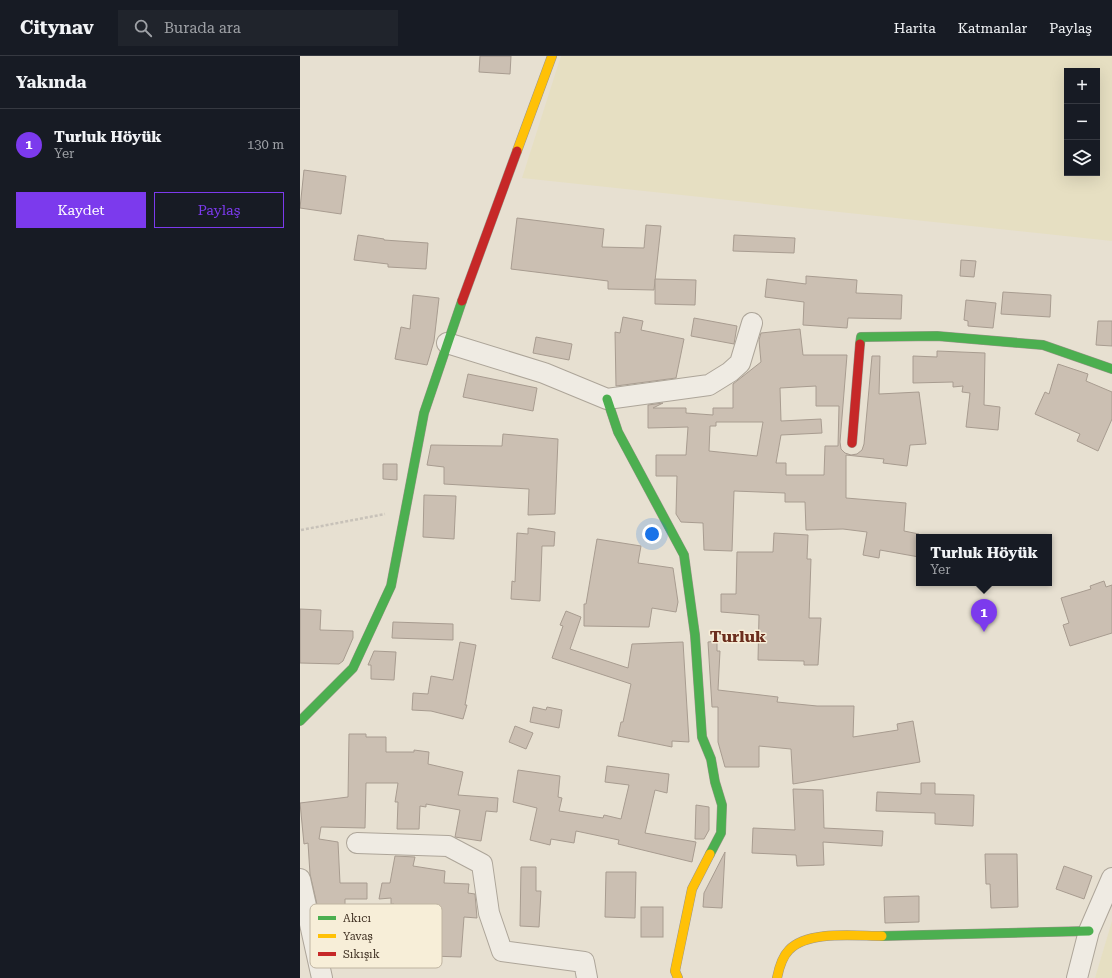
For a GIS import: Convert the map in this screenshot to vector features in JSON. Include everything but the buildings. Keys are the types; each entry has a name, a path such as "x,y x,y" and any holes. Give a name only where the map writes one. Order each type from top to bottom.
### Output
{"street":[{"path":"300,721 353,668 391,586 424,413 447,343 552,56"},
{"path":"447,343 544,373 607,399 710,384 730,372 740,363 752,323"},
{"path":"852,443 861,337 937,336 1043,345 1112,368"},
{"path":"607,399 618,432 684,555 695,635 702,737 711,759 722,805 721,834 692,889 675,971 678,978"},
{"path":"357,843 448,846 482,864 489,913 502,951 584,962 587,978"},
{"path":"1078,978 1089,931 1112,878"},
{"path":"300,879 310,924"},
{"path":"777,978 781,960 788,949 802,940 816,937 1089,931"},
{"path":"320,968 322,978"}],"path":[{"path":"301,530 405,510"}],"shaded area":[{"path":"561,56 1112,56 1112,241 522,178"},
{"path":"1112,921 1112,978 1095,978"}],"traffic: fast":[{"path":"300,721 353,668 391,586 424,413 462,301"},
{"path":"860,344 861,337 937,336 1043,345 1112,369"},
{"path":"607,399 618,432 684,555 695,635 702,737 711,759 715,782 722,805 721,833 710,854"},
{"path":"882,936 1089,931"}],"traffic: slow":[{"path":"517,151 552,56"},
{"path":"678,978 675,971 692,889 710,854"},
{"path":"777,978 784,956 797,944 808,939 846,935 882,936"}],"traffic: jam":[{"path":"462,301 517,151"},
{"path":"852,443 860,344"}],"place":[{"name":"Turluk Höyük","path":"984,632"}],"district":[{"name":"Turluk","path":"738,636"}]}
